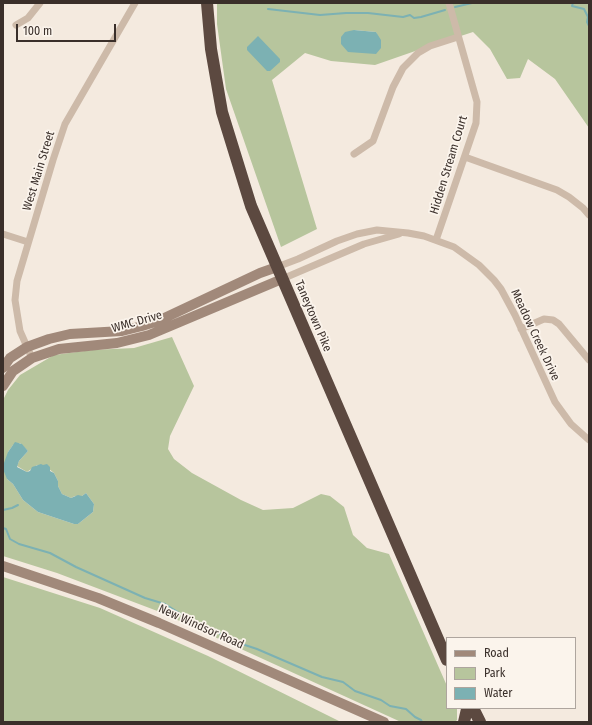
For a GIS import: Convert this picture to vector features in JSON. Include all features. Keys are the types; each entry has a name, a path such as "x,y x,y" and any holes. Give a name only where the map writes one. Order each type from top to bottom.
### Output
{"highway":[{"name":"Taneytown Pike","path":"207,3 211,49 222,112 252,206 282,279 446,658"},
{"name":"Taneytown Pike","path":"434,628 446,653"},
{"path":"464,722 469,709"},
{"path":"469,709 472,722"},
{"path":"470,709 480,722"}],"main road":[{"name":"WMC Drive","path":"3,368 10,358 27,347 49,339 70,334 122,331 158,321 260,273 277,267"},
{"name":"WMC Drive","path":"3,386 13,371 32,358 59,349 118,343 149,335 282,279"},
{"name":"New Windsor Road","path":"3,566 98,598 160,623 384,722"}],"street":[{"path":"16,25 28,18 40,3"},
{"name":"West Main Street","path":"32,358 20,331 16,314 16,280 65,124 135,3"},
{"name":"Hidden Stream Court","path":"436,240 476,123 477,102 449,3"},
{"path":"354,154 373,141 393,87 402,68 418,53 430,46 458,37"},
{"path":"465,157 557,190 570,197 589,215"},
{"name":"Meadow Creek Drive","path":"277,267 337,241 357,234 377,230 408,232 436,240 463,252 486,272 501,289 555,402 571,424 589,440"},
{"name":"Meadow Creek Drive","path":"282,279 364,244 394,234 408,232"},
{"path":"3,234 28,242"},
{"path":"521,329 544,319 553,320 559,324 589,360"}],"green space":[{"path":"217,3 589,3 589,128 555,79 528,59 520,78 507,79 490,49 473,32 375,65 331,61 305,53 272,80 317,229 281,247 226,89 217,24","holes":["354,30 376,32 381,48"]},
{"path":"172,337 194,386 170,436 168,449 174,459 192,473 241,500 263,510 293,508 321,494 330,496 344,507 353,535 367,548 389,554 446,684 446,709 457,709 457,720 455,722 401,722 160,612 57,573 3,556 3,400 8,390 20,375 54,355 92,350 134,348","holes":["20,443 28,451 19,461 17,466 27,472 37,465 44,465 54,473 62,494 71,498 75,496 82,496 86,493 94,504 93,512 78,524 38,512 23,500 13,484 7,479 8,452 13,445"]},
{"path":"3,577 100,608 208,656 341,722 3,722"}],"water":[{"path":"354,30 376,32 381,40 381,48 376,54 348,52 341,44 341,37 345,32"},
{"path":"258,36 280,59 280,62 270,71 267,71 247,50 247,47"},
{"path":"15,442 22,444 28,451 19,461 17,467 27,472 30,471 32,467 47,464 50,467 50,471 54,473 58,481 58,486 62,494 71,498 78,495 82,496 86,493 94,504 93,512 78,524 74,524 38,512 23,500 13,484 7,479 3,469 8,452"}],"waterway":[{"path":"455,7 472,3"},
{"path":"573,3 572,6 584,9 588,17 587,22 589,26"},
{"path":"268,9 320,15 368,13 403,17 410,15 414,18 445,10"},
{"path":"3,510 18,505"},
{"path":"3,528 6,529 10,539 19,544 50,553 76,567 145,598 165,604 187,618 219,633 227,639 257,649 322,677 343,682 355,691 381,700 390,706 406,709 422,722"}]}
